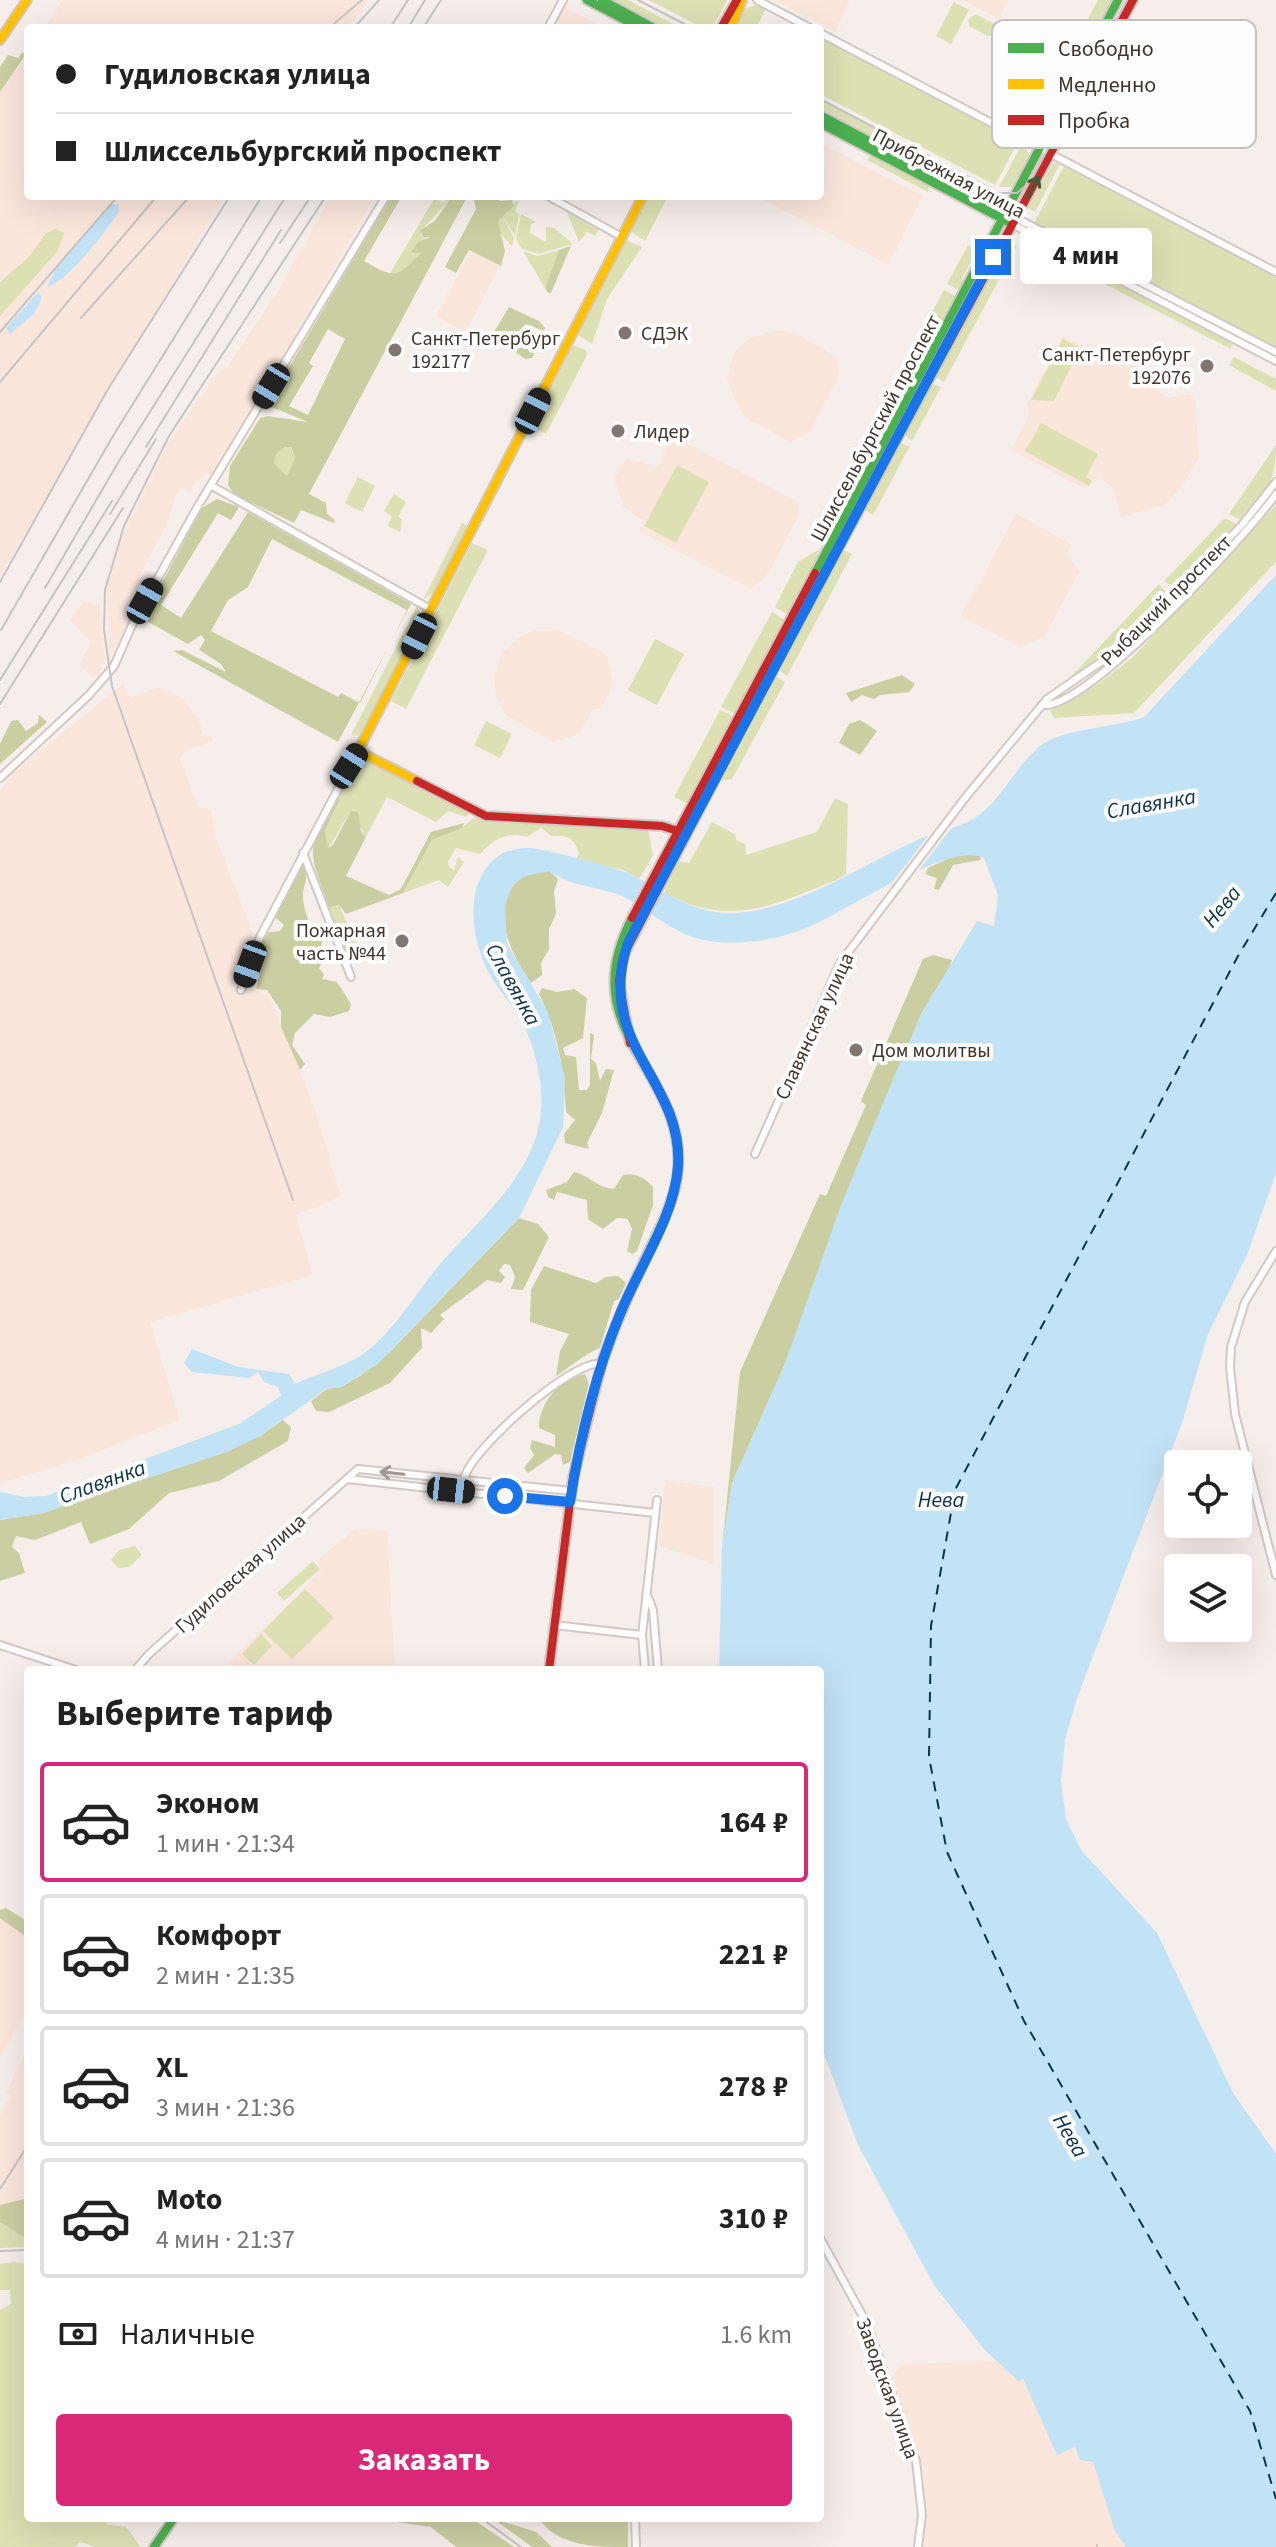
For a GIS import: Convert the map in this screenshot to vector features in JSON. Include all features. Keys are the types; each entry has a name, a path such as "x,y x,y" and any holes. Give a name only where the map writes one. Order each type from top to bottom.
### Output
{"main road":[{"path":"0,40 27,0"},
{"path":"587,0 632,24"},
{"path":"602,0 647,24"},
{"path":"724,24 739,0"},
{"path":"732,24 739,0"},
{"name":"Шлиссельбургский проспект","path":"1107,20 1118,0"},
{"name":"Шлиссельбургский проспект","path":"1122,20 1133,0"},
{"name":"Прибрежная улица","path":"824,117 1009,219"},
{"name":"Прибрежная улица","path":"824,125 1009,219"},
{"name":"Шлиссельбургский проспект","path":"549,1666 571,1491 582,1435 601,1364 664,1218 678,1169 671,1114 614,1010 612,982 617,953 1009,219 1054,148"},
{"name":"Шлиссельбургский проспект","path":"1009,219 1039,149"},
{"path":"641,200 358,751 486,816 662,826 682,832"},
{"path":"154,2547 171,2522"}],"street":[{"path":"550,24 563,0"},
{"path":"757,0 802,24"},
{"path":"824,35 992,124"},
{"path":"1039,149 1276,272"},
{"path":"0,778 89,695 114,666 132,625 212,486 384,200"},
{"path":"555,200 622,237"},
{"name":"Прибрежная улица","path":"1009,219 1276,352"},
{"name":"Прибрежная улица","path":"1009,219 1276,361"},
{"name":"Рыбацкий проспект","path":"965,798 1047,699 1100,666 1124,646 1242,525 1276,482"},
{"path":"212,486 432,610"},
{"name":"Рыбацкий проспект","path":"1044,705 1051,706 1080,689 1130,650 1276,494"},
{"path":"241,990 260,937 358,751"},
{"name":"Славянская улица","path":"755,1154 840,963 965,798"},
{"path":"303,853 351,977"},
{"path":"1276,1251 1245,1302 1231,1347 1230,1367 1235,1414 1276,1575"},
{"path":"464,1480 467,1468 486,1446 557,1382 588,1363 601,1364"},
{"name":"Гудиловская улица","path":"138,1666 358,1469 571,1491"},
{"path":"347,1479 655,1513"},
{"path":"645,1666 642,1635 657,1500"},
{"path":"648,1597 653,1610 658,1666"},
{"path":"554,1625 642,1635"},
{"path":"0,1645 64,1666"},
{"name":"Заводская улица","path":"824,2245 867,2324 916,2461 922,2515 918,2547"},
{"path":"635,2522 636,2547"}],"shaded area":[{"path":"63,0 369,0 351,24 47,24"},
{"path":"775,0 850,0 835,31"},
{"path":"963,0 1009,0 999,19"},
{"path":"563,6 597,24 553,24"},
{"path":"24,59 24,200 222,200 0,576 0,94"},
{"path":"824,145 923,196 889,265 764,200 824,200"},
{"path":"329,200 373,200 220,467 212,476 207,473 197,481 190,492 182,488 176,496 166,527 138,578 146,584 109,660 107,587 126,528 168,443 211,382 223,368 226,369 281,286"},
{"path":"470,251 499,267 466,332 436,316"},
{"path":"779,330 801,336 836,357 839,375 810,432 790,442 745,417 733,397 727,377 734,354 742,345 752,337"},
{"path":"1063,336 1083,346 1098,345 1154,374 1148,386 1169,398 1189,394 1195,397 1199,457 1181,488 1165,505 1121,517 1113,488 1100,477 1085,489 1011,450 1029,416 1027,404"},
{"path":"672,436 800,503 797,519 766,577 751,589 639,531 643,521 624,507 614,479 626,458 657,467"},
{"path":"1016,514 1071,544 1066,554 1080,571 1044,637 1020,647 961,616"},
{"path":"83,602 100,605 105,659 98,676 92,676 79,666 91,641 70,621"},
{"path":"558,630 607,655 613,684 602,708 592,710 579,734 553,742 506,715 496,697 494,676 502,653 520,636 534,631"},
{"path":"123,684 130,698 158,687 184,699 198,718 203,734 211,736 213,741 185,751 180,759 198,807 211,809 216,838 252,931 250,948 232,990 267,991 313,1104 341,1196 296,1215 313,1275 150,1322 180,1420 76,1460 0,1483 0,792 10,775"},
{"path":"665,1480 714,1487 714,1564 659,1546"},
{"path":"356,1528 387,1531 395,1666 225,1666 321,1571 317,1561"},
{"path":"0,1918 24,1935 24,2014 0,2059"},
{"path":"24,2056 24,2199 0,2205 0,2115 11,2094 6,2092"},
{"path":"999,2360 1018,2381 1023,2378 1057,2454 1075,2447 1093,2462 1126,2547 923,2547 926,2515 923,2468 892,2376 901,2365"}],"green space":[{"path":"611,0 628,0 673,24 656,24"},
{"path":"649,0 727,0 715,24 695,24"},
{"path":"1098,0 1113,0 1102,20 1087,20"},
{"path":"954,2 969,10 951,44 936,36"},
{"path":"758,5 766,9 758,24 737,24 745,8"},
{"path":"976,14 992,23 992,36 969,26 968,19"},
{"path":"824,39 992,128 992,148 1015,148 995,185 824,96"},
{"path":"24,54 0,92 0,67 8,55 18,58"},
{"path":"824,102 949,168 948,171 972,184 969,189 824,113"},
{"path":"1020,148 1025,148 1030,156 1013,187 999,187"},
{"path":"872,155 929,185 928,192 867,160"},
{"path":"1053,163 1060,164 1035,212 1028,208"},
{"path":"1064,166 1276,276 1276,348 1034,223"},
{"path":"389,200 400,200 364,261 382,271 395,273 421,253 411,252 419,241 431,237 423,237 420,230 435,221 449,200 465,200 309,494 326,503 327,514 335,520 334,523 301,510 294,523 234,494 228,485 230,466 260,418 268,416 308,422 269,406 269,401","holes":["328,329 345,339 308,415 289,406 313,366 309,363","285,447 291,447 295,458 287,476 274,463 276,454"]},
{"path":"433,200 450,200 420,230 422,237 431,236 419,241 417,253 421,253 407,269 389,275"},
{"path":"474,200 512,200 514,206 498,221 505,251 501,266 469,250 456,273 445,267 476,209"},
{"path":"647,200 666,200 645,241 631,232"},
{"path":"519,201 515,211 519,214 515,236 503,216 514,206 513,202"},
{"path":"567,212 599,230 595,236 587,232 579,242"},
{"path":"521,214 536,222 531,224 530,233 546,242 546,227 554,228 573,244 538,254 521,248 516,238"},
{"path":"503,216 514,238 512,246 499,232 498,221"},
{"path":"55,229 64,233 57,252 0,316 0,282 30,256 46,233"},
{"path":"626,240 642,247 607,299 592,344 578,335"},
{"path":"1006,240 1017,246 944,382 934,376"},
{"path":"968,245 977,250 962,279 967,282 962,292 947,284"},
{"path":"571,246 551,293 548,293 545,288 559,250"},
{"path":"559,250 545,288 523,251 537,256"},
{"path":"1065,257 1233,343 1231,349 1062,262"},
{"path":"944,290 957,297 923,364 908,356"},
{"path":"509,307 539,321 545,328 544,331 526,324 521,329 523,339 532,332 539,334 541,340 532,358 526,359 491,337"},
{"path":"1063,339 1080,348 1054,401 1031,400"},
{"path":"573,345 586,350 587,355 546,434 532,426"},
{"path":"1234,357 1276,379 1276,391 1229,365"},
{"path":"905,363 919,371 843,514 826,511"},
{"path":"930,383 941,387 912,441 903,434"},
{"path":"1041,423 1098,454 1086,477 1092,481 1089,486 1025,451"},
{"path":"898,443 910,446 873,515 864,510"},
{"path":"1276,445 1272,478 1264,495 1241,520 1229,514"},
{"path":"290,447 295,458 287,476 274,463 276,454"},
{"path":"677,465 709,482 676,543 644,526"},
{"path":"358,477 375,486 362,512 345,503"},
{"path":"394,494 406,502 398,517 402,519 400,532 388,526 392,517 384,511"},
{"path":"217,499 239,507 231,520 218,513 161,605 181,618 248,512 411,604 389,645 407,610 272,539 248,587 228,600 211,631 338,697 341,693 359,702 338,742 173,651 182,650 226,672 221,664 199,650 205,640 201,635 188,644 143,619 202,508"},
{"path":"1276,505 1276,562 1134,713 1054,718 1050,711 1098,684 1133,657"},
{"path":"1225,518 1236,524 1176,588 1164,581"},
{"path":"462,523 468,526 434,592 423,600"},
{"path":"472,543 488,550 406,709 391,701"},
{"path":"820,549 817,555 820,557 789,615 775,607 798,562"},
{"path":"841,549 852,554 787,676 778,669"},
{"path":"1159,584 1169,595 1122,643 1060,688"},
{"path":"417,606 423,620 363,736 351,735"},
{"path":"772,612 786,621 736,714 721,707"},
{"path":"655,639 684,654 657,705 628,690"},
{"path":"774,675 785,682 732,779 718,781"},
{"path":"902,675 915,684 909,692 880,695 874,699 862,695 851,702 846,693"},
{"path":"720,710 733,716 688,804 674,797"},
{"path":"39,715 47,722 0,764 0,744 11,721 18,720 26,731 38,723"},
{"path":"860,720 877,731 860,755 839,743 849,724"},
{"path":"486,721 512,734 500,758 474,745"},
{"path":"365,762 471,813 466,817 448,811 436,822 387,797 366,837 351,811 328,849 325,831 340,799 337,794 353,767"},
{"path":"337,794 340,799 325,831 328,848 333,845 351,811 358,812 361,831 366,837 346,876 389,895 401,889 431,832 464,823 462,828 432,840 403,893 346,914 339,905 329,907 316,871 313,849"},
{"path":"835,798 848,804 846,874 836,880 771,905 731,911 688,904 664,893 678,861 689,863 712,822 736,835 736,840 745,844 746,855 817,832"},
{"path":"474,818 500,823 648,829 653,856 639,879 623,870 576,860 579,853 572,840 551,836 541,828 527,837 513,835 501,838 480,854 456,848 448,861 449,867 454,870 458,857 464,862 448,887 439,880 403,893 432,840 462,828"},
{"path":"974,854 981,857 980,860 953,865 939,890 934,889 937,878 925,874 928,868 956,855"},
{"path":"304,865 303,902 310,934 324,933 319,956 323,960 319,968 324,974 322,979 337,982 351,1004 349,1011 330,1017 314,1014 295,1033 292,1045 305,1064 300,1070 281,1027 281,1011 267,990 256,989 266,951 262,943 269,932 280,931 284,925 275,917 299,866"},
{"path":"536,871 550,871 558,879 554,891 556,914 549,929 549,949 541,963 542,975 531,983 508,938 504,906 509,892 519,880"},
{"path":"339,905 358,948 355,955 344,947 329,907"},
{"path":"933,955 952,960 944,982 922,1012 784,1366 732,1483 722,1548 740,1372 820,1194 826,1196 866,1105 861,1101 923,959"},
{"path":"542,988 557,992 574,989 587,998 583,1038 563,1048 565,1055 576,1057 579,1090 587,1090 590,1085 590,1033 594,1035 591,1059 596,1063 600,1081 606,1069 614,1070 602,1113 587,1143 589,1149 565,1143 564,1134 575,1120 566,1112 559,1052 539,994"},
{"path":"574,1172 608,1188 614,1189 627,1174 640,1176 653,1187 653,1205 637,1251 632,1254 627,1251 632,1229 628,1219 617,1218 603,1229 588,1219 587,1200 557,1192 554,1200 548,1197 546,1190 567,1182"},
{"path":"519,1218 538,1224 549,1237 523,1290 511,1289 515,1277 510,1265 504,1264 499,1271 505,1277 501,1283 487,1280 440,1315 444,1319 431,1333 421,1328 422,1348 390,1383 329,1412 316,1411 311,1401 327,1389 341,1387 360,1376 389,1353"},
{"path":"544,1266 596,1283 606,1277 618,1276 626,1283 619,1299 614,1301 600,1348 556,1376 560,1351 569,1334 530,1322 531,1290"},
{"path":"585,1374 589,1384 570,1462 563,1465 561,1455 555,1454 528,1473 524,1468 534,1455 530,1448 532,1440 555,1447 555,1435 539,1428 547,1401 559,1386"},
{"path":"283,1420 291,1427 288,1441 219,1481 169,1493 129,1529 90,1544 81,1522 35,1540 16,1536 12,1547 19,1553 25,1573 0,1581 0,1520 43,1513 260,1436"},
{"path":"135,1546 142,1555 129,1567 118,1568 111,1560 119,1550"},
{"path":"313,1561 320,1569 284,1601 277,1593"},
{"path":"305,1589 334,1618 292,1659 263,1631"},
{"path":"261,1634 272,1646 254,1665 242,1654"},
{"path":"6,1908 24,1919 24,1935 0,1918 0,1910"},
{"path":"24,2199 24,2237 0,2222 0,2205"},
{"path":"0,2222 24,2236 24,2247 0,2248"},
{"path":"24,2263 24,2522 107,2522 126,2527 141,2547 95,2547 81,2542 75,2547 0,2547 0,2310 11,2304 10,2290 0,2290 0,2264"},
{"path":"397,2522 477,2522 514,2547 456,2547 431,2527"},
{"path":"498,2522 536,2532 552,2547 532,2547"},
{"path":"542,2522 628,2522 628,2547 578,2543 547,2528"}],"water":[{"path":"112,204 118,204 119,211 106,230 75,266 47,287 55,270"},
{"path":"38,292 42,297 35,313 10,334 6,328"},
{"name":"Нева","path":"1276,575 1276,1173 1247,1255 1208,1334 1172,1450 1164,1450 1164,1470 1077,1698 1065,1740 1061,1781 1066,1819 1082,1851 1157,1933 1233,2093 1276,2154 1276,2547 1126,2547 1115,2531 1093,2462 1080,2460 1075,2447 1057,2455 1023,2379 1018,2381 984,2349 934,2285 858,2145 824,2054 824,1666 719,1666 722,1548 732,1483 784,1366 841,1205 922,1012 977,921 994,926 998,895 984,858 967,855 945,860 920,869 801,930 745,942 710,941 685,934 622,896 565,880 550,871 525,876 513,885 505,905 507,944 548,1012 565,1078 563,1127 519,1218 378,1364 341,1387 326,1389 260,1436 227,1452 43,1513 0,1520 0,1492 24,1497 46,1496 239,1424 281,1396 278,1387 264,1382 258,1372 249,1378 192,1372 184,1363 192,1349 238,1367 289,1374 295,1384 361,1355 388,1331 436,1269 508,1189 534,1143 540,1118 541,1090 527,1031 485,964 475,932 474,898 478,883 497,857 508,851 537,849 628,873 680,901 707,911 737,913 761,909 809,894 900,848 973,819 988,808 1039,747 1061,736 1144,717"}],"pier":[{"path":"958,820 912,879 886,890 934,828"}],"ferry route":[{"path":"1276,893 1238,956 955,1490 931,1626 929,1757 947,1852 1024,2021 1250,2411 1276,2499"}],"tram line":[{"path":"638,0 684,24"},
{"path":"1116,20 1127,0"},
{"path":"824,101 999,193 1017,193 1031,181 1049,148"}],"railway":[{"path":"334,24 362,0"},
{"path":"358,24 379,0"},
{"path":"393,24 408,0"},
{"path":"410,24 425,0"},
{"path":"426,24 441,0"},
{"path":"0,332 115,200"},
{"path":"0,382 154,200"},
{"path":"81,318 186,200"},
{"path":"0,582 108,389 227,200"},
{"path":"1,630 113,436 260,200"},
{"path":"45,588 119,461 283,200"},
{"path":"280,243 308,200"},
{"path":"293,1200 112,686 104,630 105,590 124,526 169,436 323,200"},
{"path":"146,447 281,230"},
{"path":"110,514 156,439"},
{"path":"0,680 112,501"},
{"path":"0,704 123,508"},
{"path":"0,2189 24,2151"},
{"path":"0,2251 24,2250"},
{"path":"487,2522 521,2547"}],"traffic: fast":[{"path":"587,0 632,24"},
{"path":"602,0 647,24"},
{"path":"1107,20 1118,0"},
{"path":"824,117 1011,216"},
{"path":"824,125 1012,224"},
{"path":"815,573 1040,148"},
{"path":"746,720 947,346"},
{"path":"602,1362 669,1207 678,1169 676,1134 665,1104 622,1022 615,992 617,958 632,918"},
{"path":"154,2547 171,2522"}],"traffic: slow":[{"path":"0,40 27,0"},
{"path":"733,24 742,0"},
{"path":"417,781 358,751 641,200"}],"traffic: jam":[{"path":"723,24 737,0"},
{"path":"1122,20 1133,0"},
{"path":"947,346 1053,148"},
{"path":"632,918 815,573"},
{"path":"630,1043 619,981 623,956 746,720"},
{"path":"417,781 486,816 662,826 684,833"},
{"path":"550,1666 573,1478 602,1362"}],"place":[{"name":"СДЭК","path":"625,333"},
{"name":"Санкт-Петербург 192177","path":"395,350"},
{"name":"Санкт-Петербург 192076","path":"1207,366"},
{"name":"Лидер","path":"618,431"},
{"name":"Пожарная часть №44","path":"402,941"},
{"name":"Дом молитвы","path":"856,1050"}],"route":[{"path":"505,1496 570,1502 582,1435 601,1364 633,1283 664,1218 676,1180 677,1143 671,1114 630,1043 622,1007 619,981 628,943 993,257"}],"water label":[{"name":"Славянка","path":"1151,803"},
{"name":"Славянка","path":"514,984"},
{"name":"Славянка","path":"102,1481"}]}
